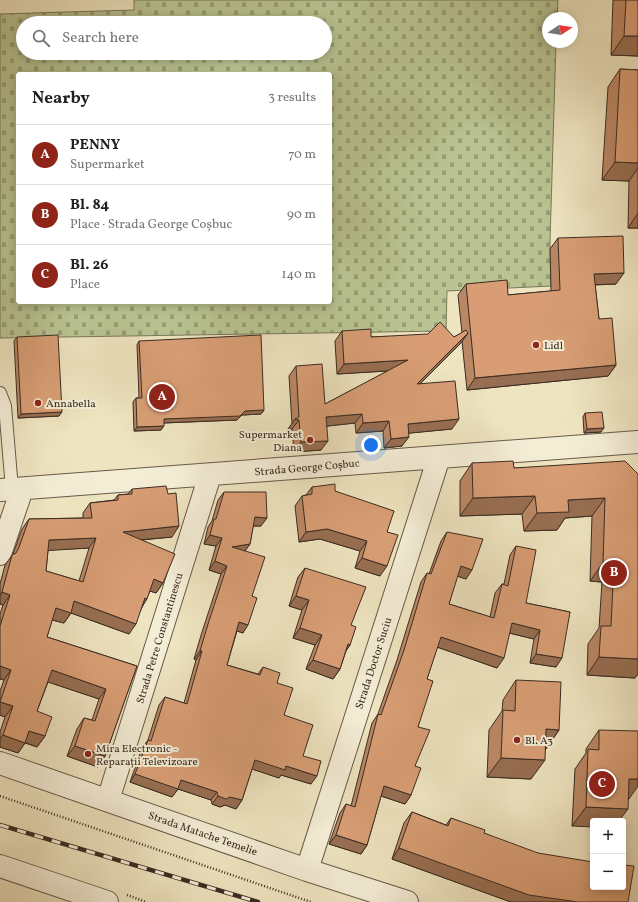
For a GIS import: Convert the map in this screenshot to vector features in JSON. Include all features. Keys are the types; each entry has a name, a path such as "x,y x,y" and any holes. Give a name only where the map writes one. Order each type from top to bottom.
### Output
{"street":[{"name":"Strada George Coșbuc","path":"11,489 638,442"},
{"name":"Strada Doctor Suciu","path":"308,870 440,457"},
{"name":"Strada Petre Constantinescu","path":"108,800 210,475"},
{"path":"0,554 11,489"},
{"name":"Strada Matache Temelie","path":"0,763 308,870 407,902"},
{"path":"0,866 107,902"}],"lane":[{"path":"0,393 5,406 11,489"}],"path":[{"path":"0,796 311,902"}],"green space":[{"path":"134,0 558,0 557,12 542,12 542,48 556,48 550,242 551,286 447,291 446,331 0,338 0,14 134,10"}],"building":[{"path":"626,0 638,0 638,36 624,36"},
{"path":"620,69 638,70 638,163 615,162"},
{"path":"623,236 624,273 594,274 599,319 612,318 616,365 475,378 466,284 507,280 508,295 560,290 558,238"},
{"path":"440,322 454,337 466,330 468,333 417,384 455,381 459,419 408,424 409,437 391,439 389,421 363,423 362,414 326,417 328,441 301,442 299,420 295,419 299,417 296,366 322,364 325,404 408,360 344,364 342,331 371,329 371,337 428,334"},
{"path":"58,335 62,412 21,414 17,337"},
{"path":"261,335 264,410 245,411 240,416 164,419 164,426 137,427 136,398 142,398 139,341"},
{"path":"602,412 604,428 587,429 585,413"},
{"path":"513,461 514,468 625,461 638,474 638,659 599,657 601,626 611,626 614,564 603,563 605,498 568,500 569,512 537,513 535,496 473,498 472,463"},
{"path":"335,484 335,491 394,511 387,532 398,535 387,566 362,558 367,541 327,529 306,532 302,496 312,494 312,487"},
{"path":"166,486 168,494 176,493 179,526 123,532 175,554 163,583 154,579 147,599 145,598 136,624 74,601 71,613 56,608 47,637 137,666 105,756 75,746 84,718 95,721 106,689 52,670 37,711 52,717 45,736 29,731 25,743 3,735 13,706 0,702 11,670 0,666 0,626 10,595 2,592 12,555 16,553 19,547 29,519 92,518 90,503 118,500 118,495 132,494 132,489","holes":["96,538 83,582 46,571 49,540"]},
{"path":"224,492 266,492 267,518 255,517 250,544 232,547 265,557 252,596 257,598 248,625 239,622 227,665 260,675 263,667 280,673 277,683 293,688 284,715 313,725 303,756 321,761 317,776 286,766 285,770 255,760 242,800 230,797 226,799 218,796 217,792 181,780 178,789 135,774 148,740 151,741 165,697 187,704 202,651 200,651 227,566 215,561 222,538 210,535"},
{"path":"447,532 483,539 472,570 461,566 449,604 494,618 502,584 508,586 516,546 536,550 526,603 570,612 562,658 536,654 540,630 512,623 504,658 441,637 427,679 433,681 418,727 430,730 415,766 421,768 411,795 384,786 367,845 336,835 346,804 355,807 378,714 381,715 404,650 427,573 431,574"},
{"path":"305,568 366,587 351,625 356,627 350,645 348,644 340,669 313,660 322,635 300,628 309,600 296,596"},
{"name":"Bl. A3","path":"516,680 561,682 559,730 546,729 545,760 501,758 503,710 515,711"},
{"path":"599,730 638,731 638,779 629,779 628,809 586,807 588,749 599,750"},
{"path":"412,812 448,826 451,818 485,830 484,833 538,853 590,862 590,890 626,890 626,865 634,866 628,902 578,902 529,895 399,848"}],"railway":[{"path":"0,825 258,902"}],"place":[{"name":"Lidl","path":"536,345"},
{"name":"PENNY","path":"162,397"},
{"name":"Annabella","path":"38,403"},
{"name":"Supermarket Diana","path":"310,440"},
{"name":"Bl. 84","path":"614,573"},
{"name":"Bl. A3","path":"517,740"},
{"name":"Mira Electronic - Reparații Televizoare","path":"88,754"},
{"name":"Bl. 26","path":"602,784"}]}
